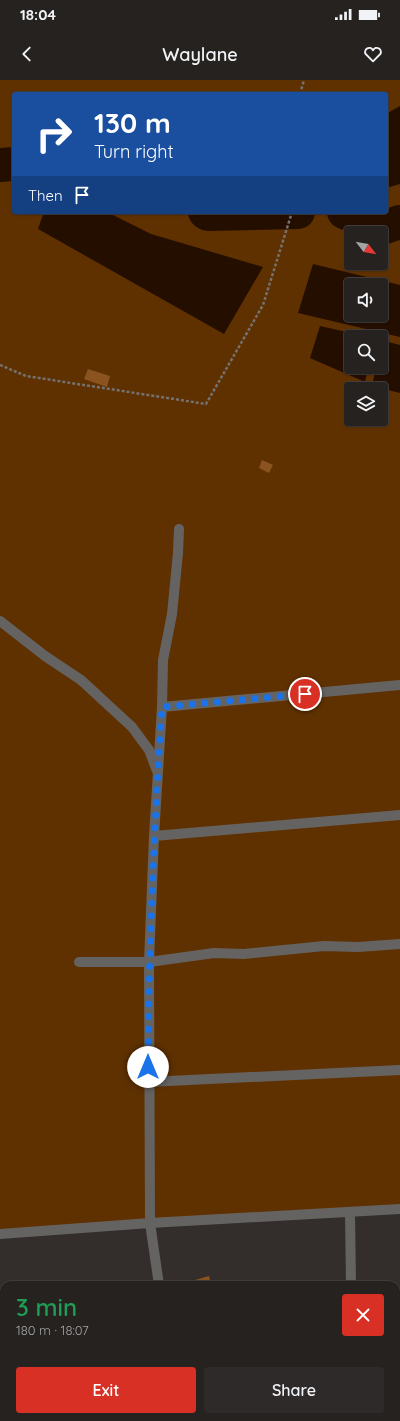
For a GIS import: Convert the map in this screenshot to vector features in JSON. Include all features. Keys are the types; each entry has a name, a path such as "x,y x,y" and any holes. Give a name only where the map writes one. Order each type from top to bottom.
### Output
{"street":[{"path":"158,1281 150,1223 148,1082 149,962 163,660 172,614 179,529"},
{"path":"0,620 45,656 81,680 132,726 149,750 158,773"},
{"path":"162,707 400,685"},
{"path":"154,836 400,814"},
{"path":"79,962 149,962 214,954 258,953 324,946 358,947 400,944"},
{"path":"148,1082 400,1070"},
{"path":"0,1234 150,1223 400,1209"},
{"path":"350,1212 350,1281"}],"path":[{"path":"301,92 304,80"},
{"path":"0,365 26,376 206,404 263,306 291,214"}],"shaded area":[{"path":"0,80 400,80 400,1209 0,1234"},
{"path":"400,106 400,184 388,187 388,113"},
{"path":"43,214 111,214 151,234 263,267 224,334 38,229"},
{"path":"313,264 371,278 344,278 344,322 388,322 388,282 400,285 400,337 388,334 388,330 370,330 298,313"},
{"path":"320,326 344,331 344,373 310,358"},
{"path":"388,342 400,345 400,393 388,390 388,382 373,382 375,374 388,374"},
{"path":"347,374 367,374 365,382"}],"building":[{"path":"88,369 110,376 107,387 84,379"},
{"path":"262,460 273,465 269,473 259,468"},
{"path":"209,1276 210,1281 195,1281"}],"waterway":[{"path":"0,165 12,164"},
{"path":"349,214 382,228 400,222"}],"route":[{"path":"148,1067 149,962 154,836 162,707 305,694"}]}
